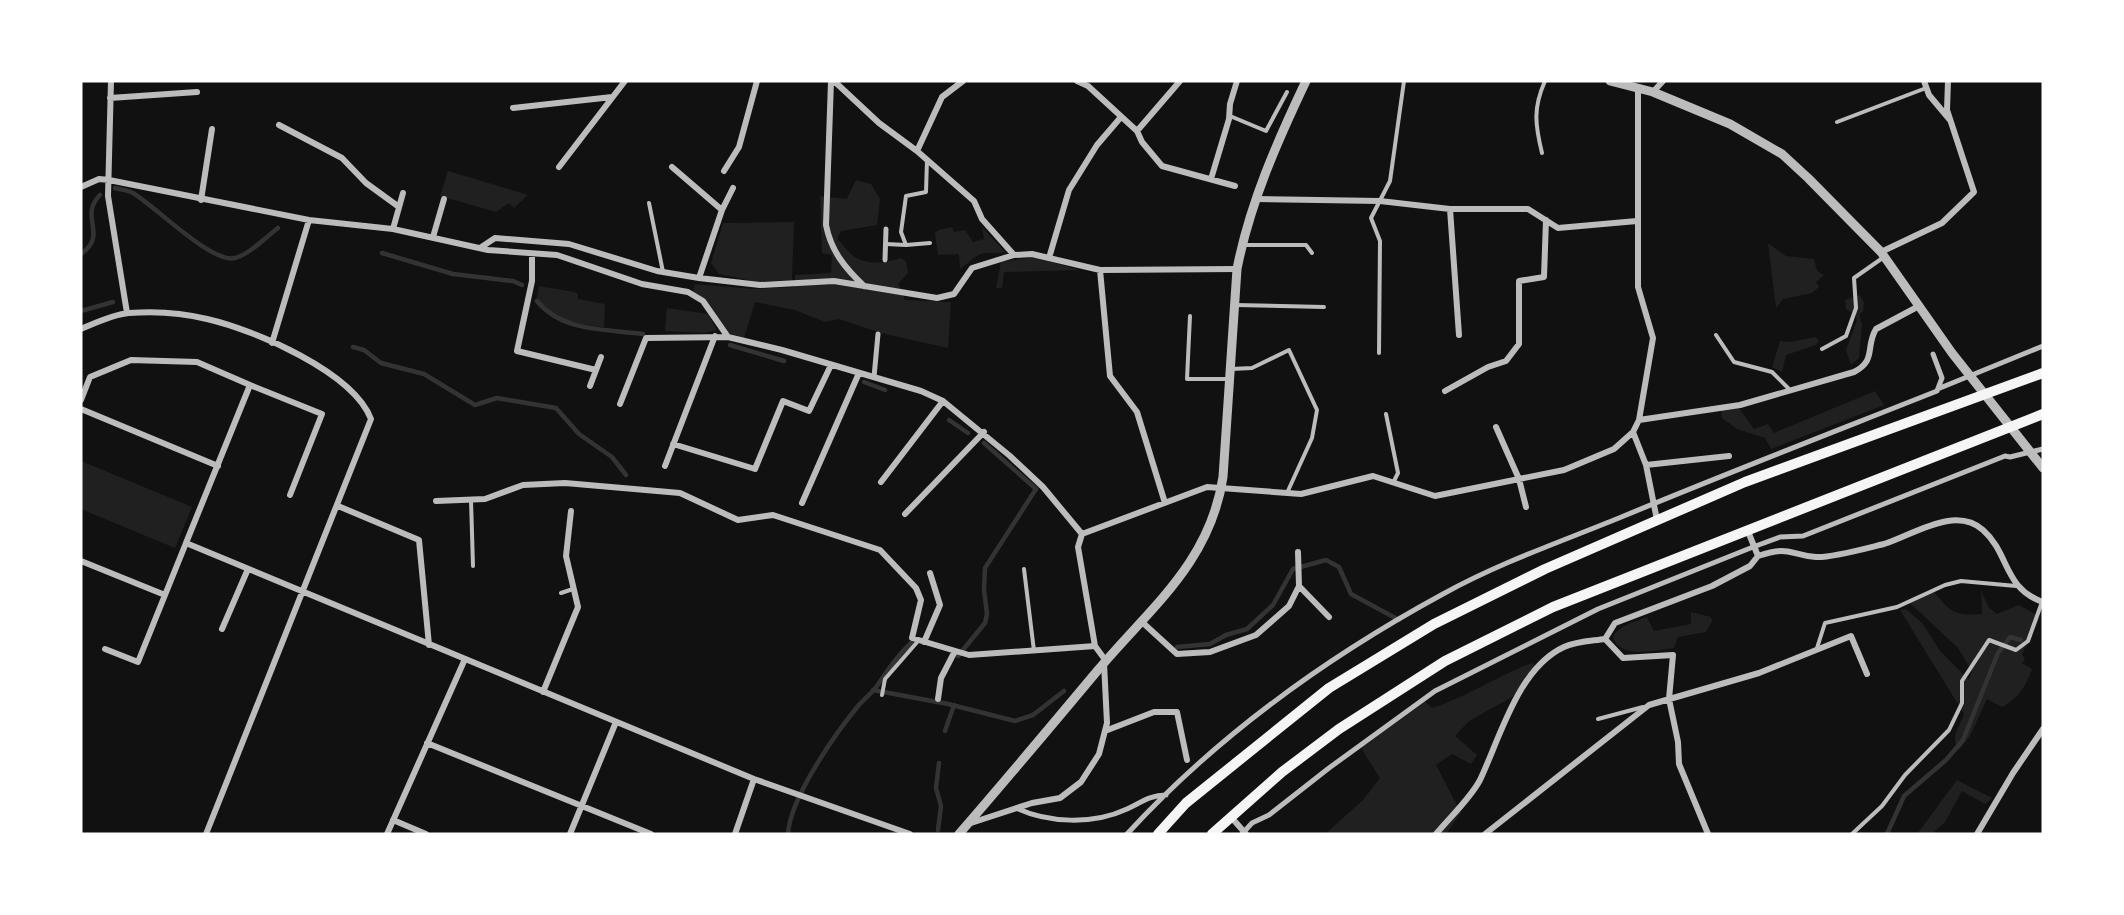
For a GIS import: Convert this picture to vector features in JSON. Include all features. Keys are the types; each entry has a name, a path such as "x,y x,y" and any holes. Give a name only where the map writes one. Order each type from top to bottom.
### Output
{"main road":[{"path":"1158,834 1186,803 1329,688 1434,624 1545,569 1745,482 2043,373"},
{"path":"1212,834 1282,772 1339,729 1445,661 1554,607 2043,414"}],"street":[{"path":"111,81 108,196 127,313"},
{"path":"559,167 625,81"},
{"path":"724,171 739,147 757,81"},
{"path":"833,81 879,123 927,159 974,201 982,219 1014,255"},
{"path":"833,81 826,225 829,241 840,260 865,286"},
{"path":"917,151 942,97 963,81"},
{"path":"1077,81 1088,86 1137,131 1142,142 1162,166 1236,186"},
{"path":"1137,131 1180,81"},
{"path":"1211,179 1237,81"},
{"path":"959,834 1185,572 1202,543 1221,487 1237,270 1242,244 1256,199 1306,81"},
{"path":"1610,81 1653,92 1730,124 1782,154 1883,254 1919,306 2043,468"},
{"path":"1653,92 1663,81"},
{"path":"1883,254 1942,224 1959,210 1974,192 1947,110 1948,81"},
{"path":"1925,85 1939,110 1950,120"},
{"path":"1082,534 1207,487 1287,493 1314,492 1373,476 1435,496 1574,466 1614,449 1633,432 1639,420 1653,338 1638,287 1636,221 1638,87"},
{"path":"110,98 197,92"},
{"path":"513,108 612,97"},
{"path":"1049,258 1069,190 1097,145 1121,117"},
{"path":"279,125 342,158 366,183 399,207"},
{"path":"201,200 212,129"},
{"path":"672,167 722,210"},
{"path":"81,187 99,179 109,180 309,220 393,229 480,248 557,255 642,284 688,292 703,301 728,337"},
{"path":"699,278 722,210 733,188"},
{"path":"393,229 403,193"},
{"path":"433,237 444,199"},
{"path":"1256,199 1380,201 1450,209 1528,208 1558,228 1636,221"},
{"path":"1450,209 1459,335"},
{"path":"272,343 309,220"},
{"path":"1445,392 1488,367 1506,361 1519,344 1519,281 1544,277 1546,220"},
{"path":"885,260 886,229"},
{"path":"480,248 495,238 569,244 663,273 760,285 834,281 937,298 954,294 972,268 1014,255 1032,254 1100,270 1237,270"},
{"path":"532,254 532,281 517,351 596,370"},
{"path":"1100,270 1110,376 1137,412 1165,503"},
{"path":"1639,420 1740,405 1789,389 1837,379 1864,367 1869,359 1876,329 1919,306"},
{"path":"81,329 127,313 167,313 205,318 272,343 329,371 367,408 371,419 206,834"},
{"path":"874,377 878,334"},
{"path":"664,466 715,336"},
{"path":"620,404 646,338 728,337 860,373 943,401 984,432 1043,487 1082,534"},
{"path":"1127,834 1166,795 1255,717 1339,655 1444,593 1501,566 1653,502 1937,391 2043,346"},
{"path":"1933,354 1942,378 1940,388"},
{"path":"590,386 601,357"},
{"path":"81,400 90,377 131,360 197,362 322,414 290,495"},
{"path":"673,444 755,469 783,401 809,411 831,365"},
{"path":"802,503 860,373"},
{"path":"105,649 138,662 250,385"},
{"path":"881,482 943,401"},
{"path":"81,409 218,466"},
{"path":"1496,427 1519,479 1526,507"},
{"path":"905,513 984,432"},
{"path":"1633,432 1646,465 1657,520"},
{"path":"1230,817 1244,833 1252,824 1269,815 1435,691 1587,614 1780,537 1803,536 2005,456 2043,449"},
{"path":"1646,465 1729,456"},
{"path":"436,501 485,499 523,485 565,483 680,493 738,520 774,515 795,520 880,550 895,563 916,588 921,600 912,638 969,655 1095,646"},
{"path":"338,506 419,540 429,645"},
{"path":"543,692 578,607 566,556 571,511"},
{"path":"1605,639 1614,623 1712,586 1750,566 1758,556 1787,549 1819,558 1883,544 1935,525 1958,520 1971,522 1983,530 1996,547 2016,586 2043,602"},
{"path":"1747,529 1758,556"},
{"path":"967,825 1016,808 1060,798 1081,782 1100,754 1105,731 1105,662 1095,646 1078,547 1082,534"},
{"path":"186,543 754,779 910,834"},
{"path":"1142,622 1177,654 1210,652 1256,635 1289,606 1299,586 1298,552"},
{"path":"81,561 165,595"},
{"path":"222,629 248,569"},
{"path":"922,641 940,605 930,573"},
{"path":"1299,586 1329,617"},
{"path":"1485,834 1650,705 1759,673 1851,636 1867,674"},
{"path":"1605,639 1623,658 1673,655 1668,699 1678,742 1679,764 1708,834"},
{"path":"1436,834 1479,782 1502,724 1526,682 1546,658 1570,645 1605,639"},
{"path":"938,699 940,678 955,651"},
{"path":"387,834 465,659"},
{"path":"1105,731 1154,712 1177,712 1187,760"},
{"path":"570,834 616,722"},
{"path":"1977,834 2013,773 2043,729"},
{"path":"427,742 651,834"},
{"path":"735,834 754,779"},
{"path":"1016,808 1032,815 1060,820 1103,816 1125,810 1144,799 1166,795"},
{"path":"393,820 426,834"}],"lane":[{"path":"1379,352 1380,241 1371,218 1390,181 1404,81"},
{"path":"1542,153 1537,130 1536,102 1545,81"},
{"path":"1837,122 1925,85"},
{"path":"1229,115 1266,131 1287,92"},
{"path":"906,245 901,232 906,196 926,192 927,159"},
{"path":"927,180 939,170"},
{"path":"649,203 663,273"},
{"path":"886,244 930,243"},
{"path":"1242,244 1306,245 1312,253"},
{"path":"1822,349 1838,343 1849,329 1856,308 1854,278 1883,254"},
{"path":"1235,305 1324,308"},
{"path":"1190,316 1187,379 1230,379"},
{"path":"1716,335 1734,362 1772,372 1789,389"},
{"path":"1230,369 1252,368 1289,350 1308,390 1317,410 1316,421 1305,456 1287,493"},
{"path":"1386,414 1398,473 1394,481"},
{"path":"471,500 473,566"},
{"path":"1024,570 1034,651"},
{"path":"1817,648 1825,623 1897,607 1945,585 1961,581 2016,586"},
{"path":"561,593 574,589"},
{"path":"1852,834 1882,806 1905,775 1949,730 1962,703 1962,681 1989,639 2016,650 2028,641 2043,602"},
{"path":"882,692 885,679 897,663 922,641"},
{"path":"1598,720 1650,705"}],"shaded area":[{"path":"448,171 528,195 514,208 509,203 496,212 440,196"},
{"path":"856,180 871,184 880,199 877,225 841,231 837,239 850,253 861,260 887,262 900,258 906,261 908,273 898,284 905,300 951,302 948,348 881,333 839,319 825,322 795,310 755,302 744,338 726,332 693,292 695,284 754,289 795,287 795,275 831,273 832,255 822,253 820,196 847,199"},
{"path":"794,222 792,280 757,282 719,274 711,263 723,223"},
{"path":"952,227 954,232 965,230 973,242 984,239 982,227 1005,252 981,254 960,269 959,254 938,255 935,233"},
{"path":"1768,243 1786,256 1814,259 1817,271 1824,275 1816,282 1819,287 1812,293 1783,299 1776,308"},
{"path":"1036,257 1079,270 1004,272 1002,288 996,288 1001,262"},
{"path":"539,286 574,292 578,294 578,299 605,304 604,327 576,323 551,312 537,298"},
{"path":"1860,295 1864,302 1863,312 1859,314 1862,325 1859,358 1851,365 1846,350 1857,320 1856,315 1846,309 1845,300"},
{"path":"667,308 708,314 717,330 704,333 665,331"},
{"path":"1816,337 1819,341 1816,345 1786,355 1782,372 1772,367 1780,341 1790,342"},
{"path":"1875,391 1884,405 1771,449 1765,438 1737,429 1722,418 1721,409 1739,408 1754,429 1768,424 1774,433"},
{"path":"81,461 192,507 175,548 81,509"},
{"path":"1981,591 1989,608 1997,614 2019,605 2035,614 2039,620 2022,654 2025,659 2022,663 2032,669 2024,686 2013,700 2002,707 1987,699 1970,736 1959,750 1955,736 1964,714 1900,610 1906,609 1923,624 1940,651 1969,680 1972,671 1958,648 1909,602 1934,592 1954,612 1982,614"},
{"path":"1691,612 1711,617 1712,621 1706,632 1678,637 1674,648 1630,651 1623,649 1613,637 1623,627 1647,617 1654,631 1691,624"},
{"path":"1532,663 1535,665 1514,696 1469,721 1455,736 1477,755 1471,764 1452,754 1436,765 1461,813 1446,834 1325,834 1363,800 1380,778 1361,748 1425,702 1432,708"},
{"path":"1957,780 1992,798 1985,804 1962,791 1945,822 1932,834 1917,834"}],"waterway":[{"path":"115,188 133,193 198,243 225,257 235,258 246,253 278,228"},
{"path":"81,254 89,247 93,239 92,211 100,195"},
{"path":"382,253 453,274 513,281 522,285"},
{"path":"537,301 559,319 572,324 600,330 643,334"},
{"path":"81,311 113,302"},
{"path":"730,345 784,361"},
{"path":"353,347 364,350 381,363 424,374 475,405 497,398 556,408 579,434 612,457 626,475"},
{"path":"864,382 885,390"},
{"path":"949,420 968,433"},
{"path":"958,656 985,623 987,614 984,590 985,568 1036,489 984,443"},
{"path":"1177,647 1210,644 1226,635 1247,629 1273,605 1293,569 1326,560 1339,567 1351,594 1399,620"},
{"path":"1887,834 1904,796 1946,760 1963,740 1998,653 2010,637 2021,640"},
{"path":"788,834 791,819 805,785 826,749 858,706 875,689 911,643"},
{"path":"873,690 948,704 1015,721 1033,715 1064,691"},
{"path":"945,731 954,705"},
{"path":"938,830 941,806 936,788 939,763"}]}
